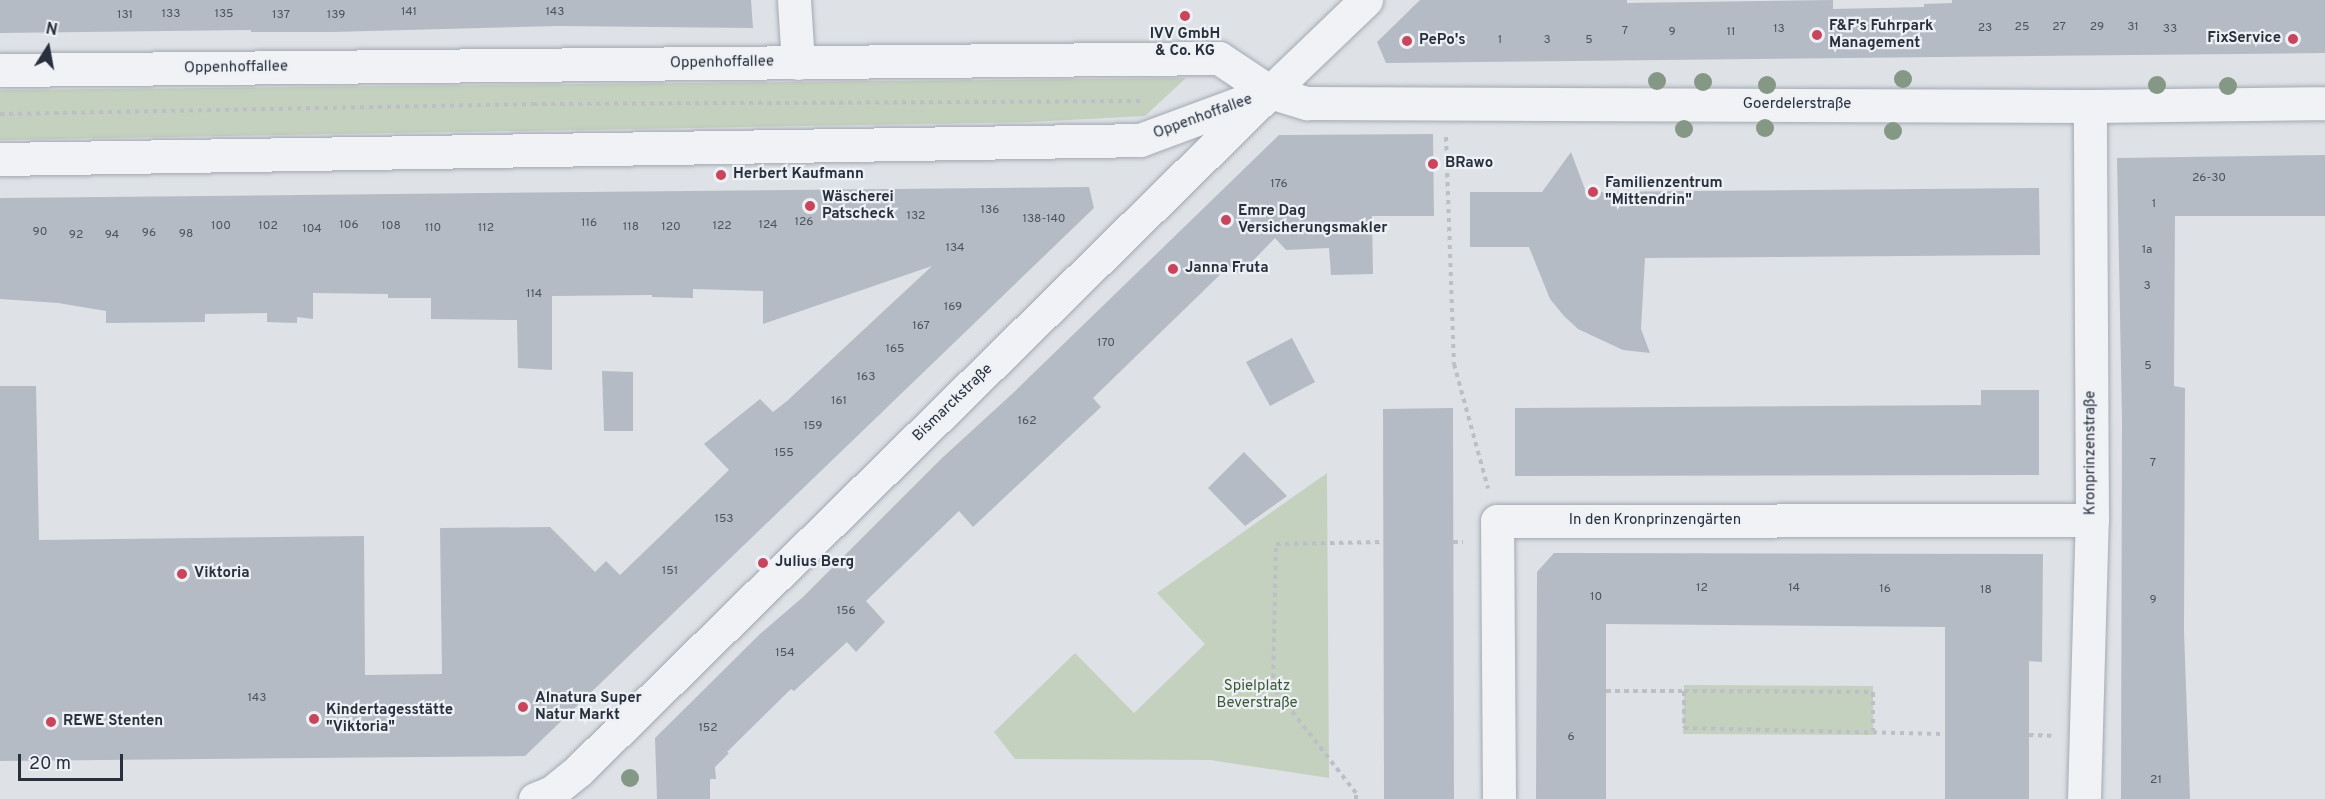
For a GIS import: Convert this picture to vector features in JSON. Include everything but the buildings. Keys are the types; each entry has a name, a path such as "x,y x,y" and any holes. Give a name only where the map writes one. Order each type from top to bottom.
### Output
{"street":[{"path":"794,0 798,63"},
{"name":"Bismarckstraße","path":"548,797 579,770 1366,0"},
{"name":"Oppenhoffallee","path":"0,70 1219,58 1270,92"},
{"name":"Oppenhoffallee","path":"0,159 1140,140 1270,92"},
{"name":"Goerdelerstraße","path":"1270,92 1307,103 2090,106 2325,103"},
{"name":"Kronprinzenstraße","path":"2084,799 2092,520 2090,106"},
{"name":"In den Kronprinzengärten","path":"1497,521 2092,520"},
{"path":"1497,521 1499,799"}],"path":[{"path":"0,114 533,104 1152,101"},
{"path":"1444,104 1454,364 1497,521"},
{"path":"1356,799 1356,793 1273,687 1276,544 1384,542"},
{"path":"1606,691 1873,692 1873,731"},
{"path":"1683,692 1683,728 1944,734"}],"green space":[{"path":"1186,78 1145,116 1031,122 0,140 0,90"},
{"name":"Spielplatz Beverstraße","path":"1327,473 1329,778 1210,760 1015,759 994,732 1075,653 1134,713 1205,644 1157,593"},
{"path":"1684,685 1873,686 1873,735 1683,734"}],"place":[{"name":"IVV GmbH & Co. KG","path":"1185,16"},
{"name":"F&F's Fuhrpark Management","path":"1817,35"},
{"name":"FixService","path":"2293,39"},
{"name":"PePo's","path":"1407,41"},
{"name":"BRawo","path":"1433,164"},
{"name":"Herbert Kaufmann","path":"721,175"},
{"name":"Familienzentrum \"Mittendrin\"","path":"1593,192"},
{"name":"Wäscherei Patscheck","path":"810,206"},
{"name":"Emre Dag Versicherungsmakler","path":"1226,220"},
{"name":"Janna Fruta","path":"1173,269"},
{"name":"Julius Berg","path":"763,563"},
{"name":"Viktoria","path":"182,574"},
{"name":"Alnatura Super Natur Markt","path":"523,707"},
{"name":"Kindertagesstätte \"Viktoria\"","path":"314,719"},
{"name":"REWE Stenten","path":"51,722"}]}
